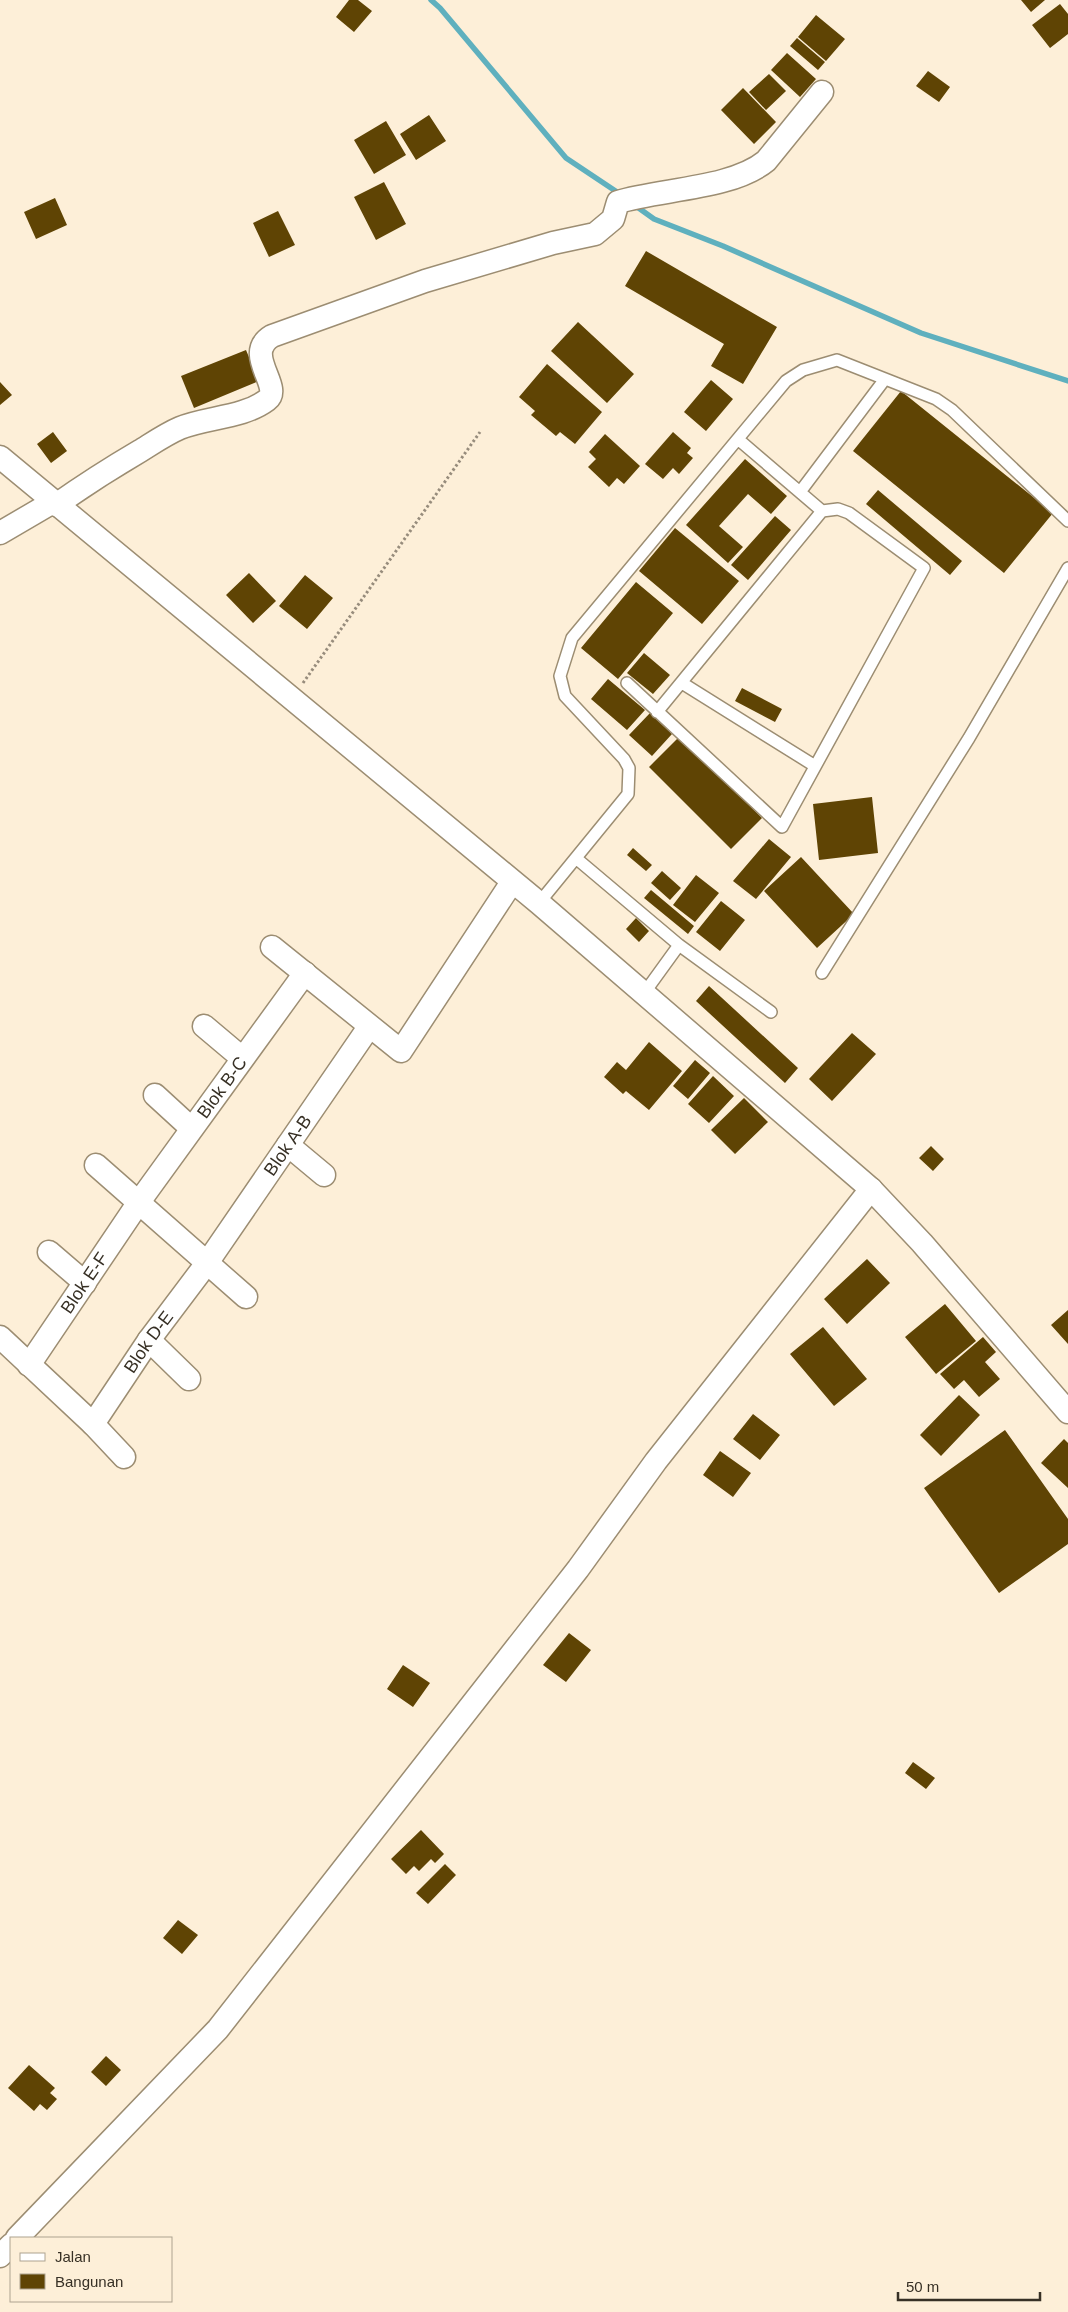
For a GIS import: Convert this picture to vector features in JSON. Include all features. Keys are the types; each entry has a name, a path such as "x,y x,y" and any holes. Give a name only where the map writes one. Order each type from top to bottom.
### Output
{"street":[{"path":"0,533 54,504 179,429 246,410 266,401 271,396 272,389 260,354 263,344 272,336 425,281 553,243 594,234 613,219 628,199 697,187 756,170 766,161 822,92"},
{"path":"0,456 54,504 645,992 871,1189 922,1243 1068,1412"},
{"path":"272,947 401,1052 512,882"},
{"name":"Blok B-C","path":"139,1202 305,973"},
{"path":"204,1026 242,1058"},
{"name":"Blok A-B","path":"207,1263 370,1027"},
{"path":"155,1095 191,1128"},
{"path":"288,1144 324,1175"},
{"path":"96,1165 246,1297"},
{"path":"19,2237 218,2029 578,1569 656,1461 871,1189"},
{"name":"Blok E-F","path":"30,1365 139,1202"},
{"path":"49,1252 86,1283"},
{"name":"Blok D-E","path":"93,1424 149,1340 207,1263"},
{"path":"0,1337 93,1424 124,1457"},
{"path":"149,1340 189,1379"},
{"path":"0,2256 10,2245"}],"lane":[{"path":"539,903 577,859 628,794 630,779 629,768 624,759 565,696 560,676 572,638 786,381 803,370 837,360 936,399 952,410 1068,521"},
{"path":"800,492 885,379"},
{"path":"738,440 822,511"},
{"path":"627,683 657,712 782,827 924,568 849,513 838,509 822,511 657,712"},
{"path":"822,973 969,738 1068,568"},
{"path":"682,683 815,766"},
{"path":"577,859 679,945 771,1012"},
{"path":"645,992 679,945"}],"path":[{"path":"292,700 480,432"}],"building":[{"path":"349,0 358,0 372,11 354,32 336,17"},
{"path":"1021,0 1045,0 1031,12"},
{"path":"1060,4 1068,14 1068,34 1050,48 1032,25"},
{"path":"816,15 845,39 826,61 798,37"},
{"path":"797,38 825,62 818,70 790,46"},
{"path":"787,53 816,79 800,97 771,70"},
{"path":"928,71 950,87 939,102 916,86"},
{"path":"769,74 786,91 766,110 749,92"},
{"path":"743,88 776,122 754,144 721,110"},
{"path":"429,115 446,141 416,160 400,134"},
{"path":"386,121 406,155 374,174 354,140"},
{"path":"384,182 406,224 376,240 354,197"},
{"path":"55,198 67,225 36,239 24,212"},
{"path":"278,211 295,245 269,257 253,223"},
{"path":"646,251 777,327 743,384 711,366 724,344 625,286"},
{"path":"578,322 634,374 607,403 551,351"},
{"path":"246,350 259,381 194,408 181,376"},
{"path":"547,364 602,412 575,444 560,432 556,436 531,415 535,411 519,397"},
{"path":"711,380 733,399 706,431 684,412"},
{"path":"0,382 12,395 0,405"},
{"path":"901,391 1053,513 1004,573 853,451"},
{"path":"53,432 67,451 51,463 37,444"},
{"path":"673,432 691,448 687,453 693,458 679,474 673,468 663,479 645,464"},
{"path":"605,434 640,466 624,484 617,478 609,487 588,467 596,459 589,452"},
{"path":"745,459 787,496 771,514 748,494 719,526 743,547 728,563 686,525"},
{"path":"878,490 962,561 950,575 866,504"},
{"path":"775,516 791,530 748,580 731,565"},
{"path":"675,528 739,581 702,624 639,571"},
{"path":"249,573 276,601 253,623 226,595"},
{"path":"305,575 333,598 307,629 279,606"},
{"path":"636,582 673,613 618,679 581,648"},
{"path":"644,653 670,675 653,694 627,673"},
{"path":"608,679 645,710 627,730 591,699"},
{"path":"742,688 782,709 775,722 735,701"},
{"path":"650,713 672,734 652,756 629,735"},
{"path":"680,736 762,818 731,849 649,767"},
{"path":"872,797 878,853 819,860 813,804"},
{"path":"769,839 791,857 756,899 733,881"},
{"path":"633,848 652,865 646,871 627,855"},
{"path":"801,857 854,914 817,948 764,891"},
{"path":"662,871 681,888 670,900 651,883"},
{"path":"696,875 719,893 695,922 673,905"},
{"path":"651,890 694,926 688,934 644,898"},
{"path":"721,901 745,920 720,951 696,932"},
{"path":"636,918 649,931 639,942 626,929"},
{"path":"709,986 798,1068 785,1083 696,1001"},
{"path":"852,1033 876,1054 832,1101 809,1079"},
{"path":"649,1042 682,1071 649,1110 626,1091 623,1094 604,1077 617,1062 626,1070"},
{"path":"695,1060 710,1073 688,1099 673,1086"},
{"path":"713,1076 734,1096 709,1123 688,1104"},
{"path":"744,1098 768,1122 735,1154 711,1130"},
{"path":"931,1146 944,1159 933,1171 919,1158"},
{"path":"867,1259 890,1283 847,1324 824,1299"},
{"path":"945,1304 976,1341 936,1374 905,1337"},
{"path":"1068,1310 1068,1344 1051,1325"},
{"path":"823,1327 867,1379 834,1406 790,1354"},
{"path":"983,1337 996,1352 985,1362 1000,1379 979,1397 964,1380 954,1389 940,1374"},
{"path":"959,1395 980,1415 941,1456 920,1435"},
{"path":"753,1414 780,1435 760,1460 733,1439"},
{"path":"1005,1430 1068,1519 1068,1544 999,1593 924,1488"},
{"path":"1064,1439 1068,1443 1068,1488 1041,1463"},
{"path":"720,1451 751,1473 733,1497 703,1475"},
{"path":"569,1633 591,1650 566,1682 543,1665"},
{"path":"403,1665 430,1683 413,1707 387,1689"},
{"path":"913,1762 935,1778 926,1789 905,1773"},
{"path":"421,1830 444,1854 435,1863 431,1859 419,1871 414,1866 406,1874 391,1859"},
{"path":"445,1864 456,1875 428,1904 416,1893"},
{"path":"178,1920 198,1935 182,1954 163,1938"},
{"path":"106,2056 121,2070 106,2086 91,2072"},
{"path":"29,2065 55,2088 50,2093 57,2099 47,2110 40,2104 34,2111 8,2088"}],"waterway":[{"path":"431,0 440,8 566,158 620,194"},
{"path":"633,204 654,219 723,246 921,333 1068,381"}]}
